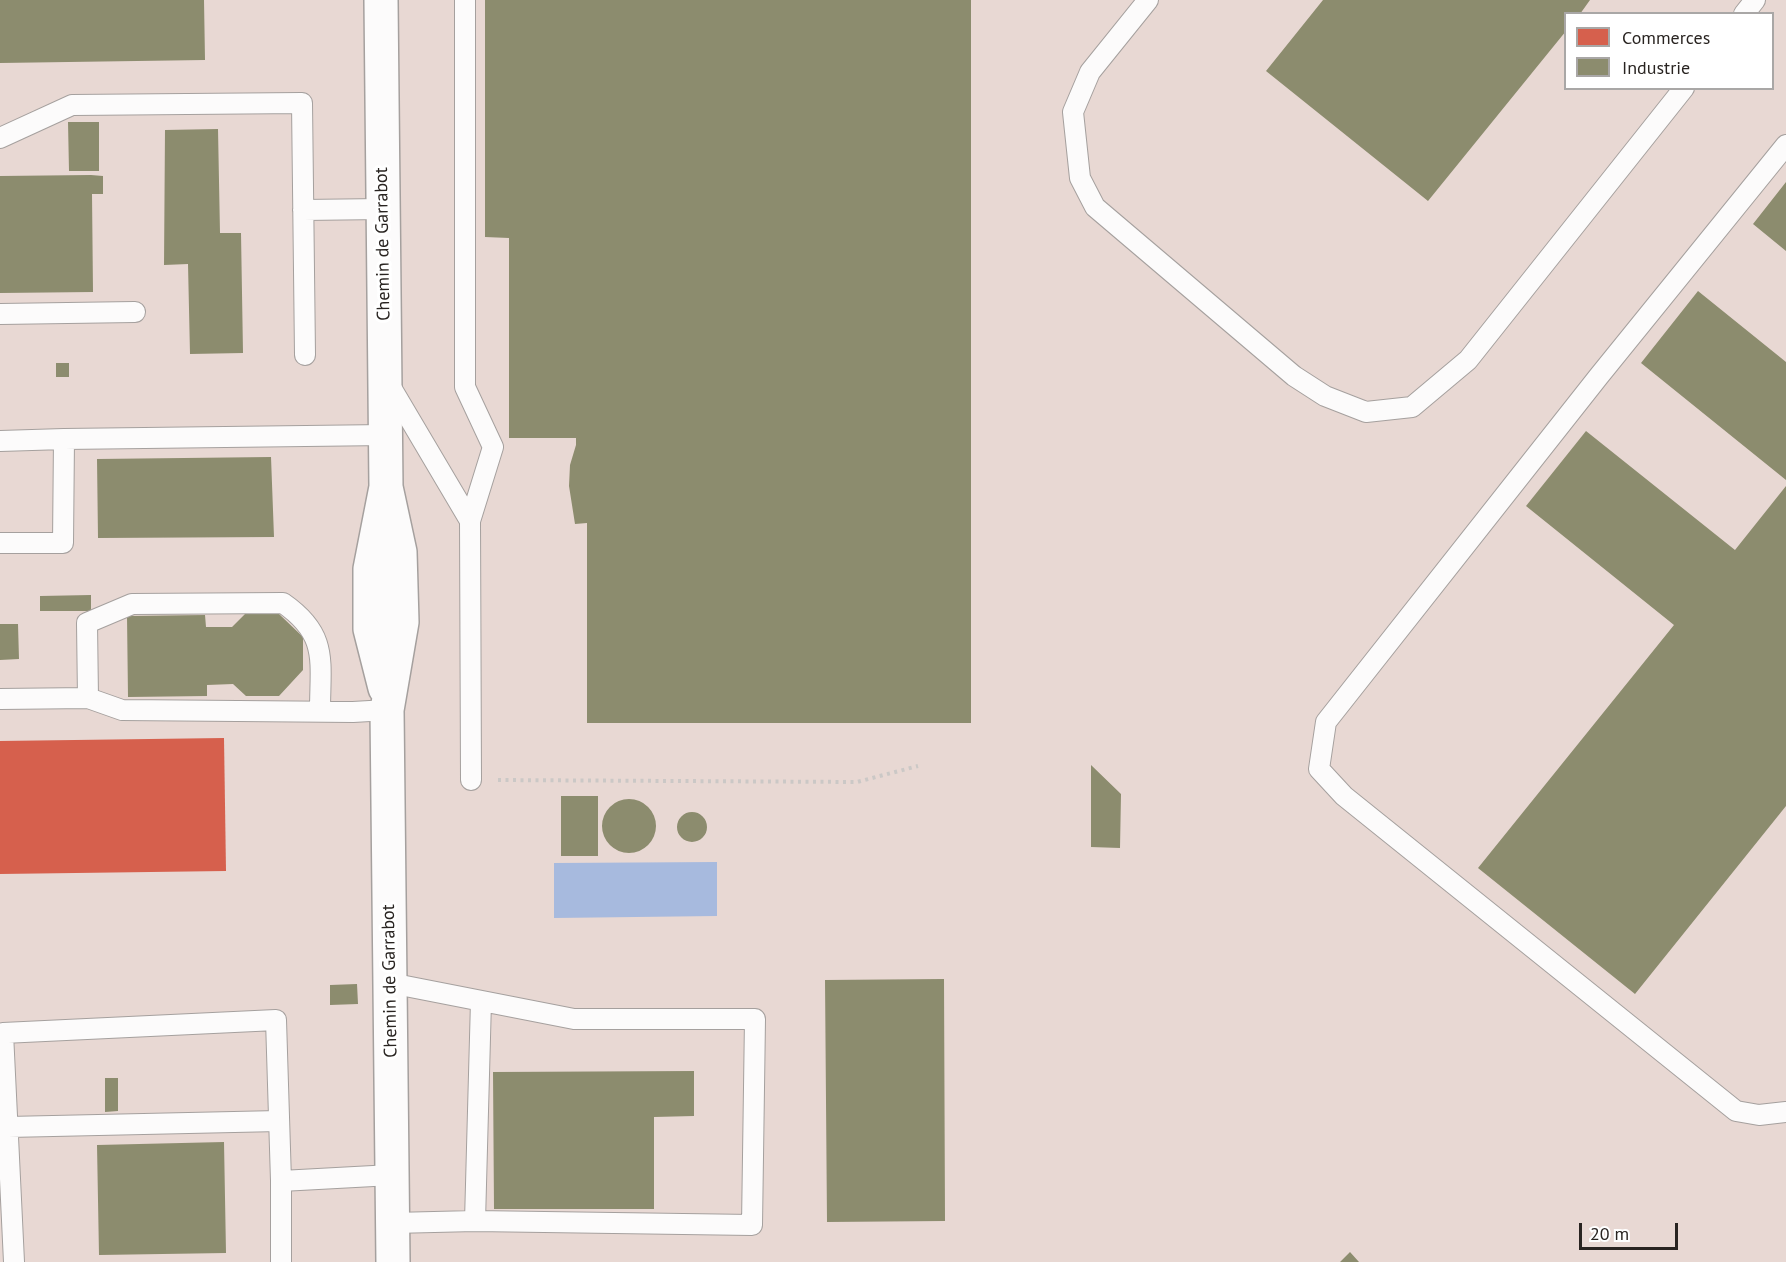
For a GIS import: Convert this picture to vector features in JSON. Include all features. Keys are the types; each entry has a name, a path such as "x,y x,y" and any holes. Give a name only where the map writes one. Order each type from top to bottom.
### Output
{"street":[{"name":"Chemin de Garrabot","path":"381,0 386,487 370,569 370,629 387,705 393,1262"}],"lane":[{"path":"465,0 465,387 493,447 470,521 471,780"},
{"path":"1148,0 1090,72 1073,112 1080,178 1095,207 1294,375 1325,396 1366,412 1412,407 1468,360 1682,90"},
{"path":"1746,12 1755,0"},
{"path":"0,138 72,105 302,103 305,355"},
{"path":"1786,145 1591,386 1326,722 1319,769 1344,796 1736,1111 1759,1115 1786,1112"},
{"path":"303,210 383,208"},
{"path":"0,314 135,312"},
{"path":"385,377 470,521"},
{"path":"0,441 386,435"},
{"path":"0,543 63,543 64,439"},
{"path":"88,698 87,623 132,604 283,603 297,613 311,630 320,650 320,711"},
{"path":"0,699 88,698 122,710 320,711 387,705"},
{"path":"390,983 574,1019 755,1019 752,1225 475,1221 393,1223"},
{"path":"475,1221 481,1001"},
{"path":"14,1262 3,1033 276,1020 281,1262"},
{"path":"8,1127 279,1121"},
{"path":"281,1181 392,1175"}],"path":[{"path":"471,780 857,782 918,766"}],"shaded area":[{"path":"0,0 1786,0 1786,1262 0,1262"}],"water":[{"path":"717,862 717,916 554,918 554,863"}],"building: Commerces":[{"path":"224,738 226,871 0,874 0,741"}],"building: Industrie":[{"path":"0,0 204,0 205,60 0,63"},
{"path":"485,0 971,0 971,723 587,723 587,523 575,524 569,486 570,465 576,438 509,438 509,238 485,237"},
{"path":"1323,0 1590,0 1581,12 1564,12 1564,33 1428,201 1266,71"},
{"path":"68,122 99,122 99,171 69,171"},
{"path":"218,129 220,233 241,233 243,353 190,354 188,264 164,265 165,130"},
{"path":"0,176 103,176 103,194 92,194 93,292 0,293"},
{"path":"1786,182 1786,251 1753,224"},
{"path":"1698,291 1786,362 1786,480 1641,363"},
{"path":"56,363 69,363 69,377 56,377"},
{"path":"1586,431 1735,550 1786,486 1786,806 1635,994 1478,868 1674,625 1526,506"},
{"path":"271,457 274,537 98,538 97,459"},
{"path":"91,595 91,611 40,611 40,596"},
{"path":"245,614 279,614 303,637 303,670 279,696 246,696 233,684 207,685 207,696 128,697 127,616 205,615 206,627 232,627"},
{"path":"0,624 18,624 19,659 0,660"},
{"path":"1091,765 1121,794 1120,848 1091,847"},
{"path":"561,796 598,796 598,856 561,856"},
{"path":"629,799 639,801 648,807 654,816 656,826 654,836 648,845 639,851 629,853 619,851 610,845 604,836 602,826 604,816 610,807 619,801"},
{"path":"692,812 703,816 707,827 703,838 692,842 681,838 677,827 681,816"},
{"path":"944,979 945,1221 827,1222 825,980"},
{"path":"357,984 358,1004 330,1005 330,985"},
{"path":"694,1071 694,1116 654,1117 654,1209 494,1209 493,1072"},
{"path":"105,1078 118,1078 118,1111 105,1112"},
{"path":"224,1142 226,1253 99,1255 97,1145"},
{"path":"1350,1252 1359,1262 1340,1262"}]}
